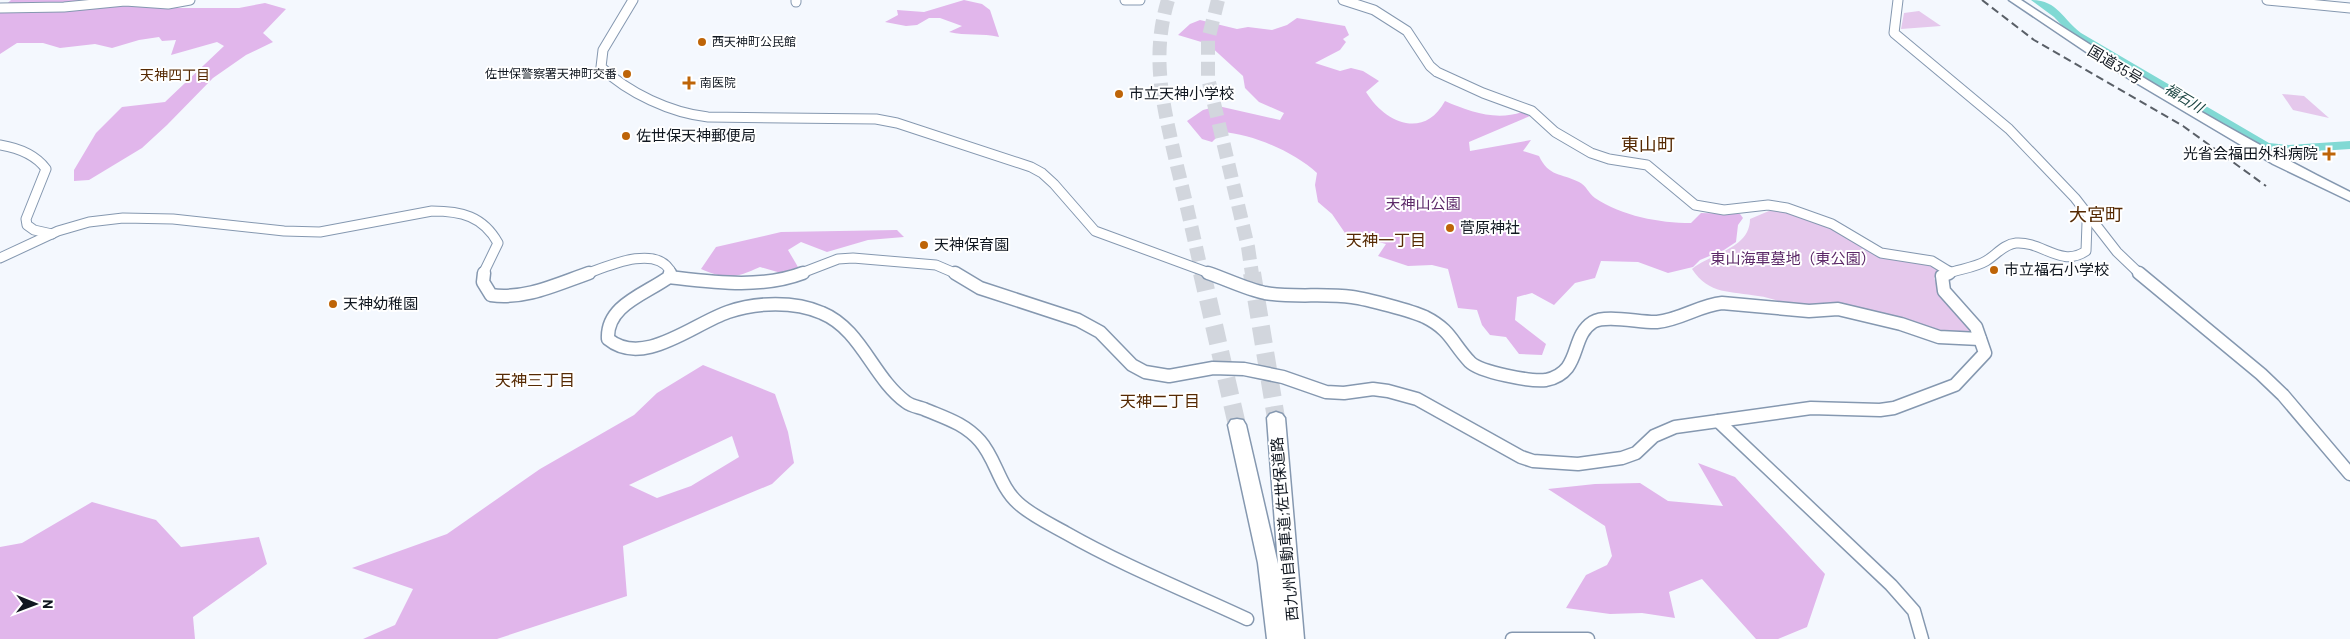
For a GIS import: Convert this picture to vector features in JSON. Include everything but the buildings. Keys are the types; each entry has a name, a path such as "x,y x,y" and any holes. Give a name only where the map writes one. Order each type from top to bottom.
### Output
{"highway":[{"name":"国道35号","path":"2014,0 2105,60 2278,161 2350,197"},
{"name":"西九州自動車道;佐世保道路","path":"1276,418 1294,639"},
{"name":"西九州自動車道;佐世保道路","path":"1237,425 1268,563 1277,639"}],"street":[{"path":"0,8 64,7 96,2 125,1 168,4 190,0"},
{"path":"633,0 630,8 603,50 601,68 617,81 678,111 690,115 708,117 897,122 1017,161 1042,173 1095,231 1107,237 1265,293 1353,297 1424,317 1448,332 1470,363 1516,378 1545,380 1563,374 1571,364 1584,331 1594,321 1605,319 1658,322 1692,313 1712,304 1722,303 1810,311 1838,309 1901,324 1939,337 1980,339"},
{"path":"1125,0 1140,0"},
{"path":"1343,0 1374,10 1407,32 1430,66 1437,72 1483,93 1532,111 1555,132 1591,153 1647,165 1695,205 1724,210 1768,205 1787,208 1832,224 1881,252 1932,261 1950,272"},
{"path":"1898,0 1894,32 2009,129 2090,216 2117,252 2136,271 2261,374 2283,395 2350,474"},
{"path":"2267,0 2350,8"},
{"path":"0,145 16,149 43,163 46,169 44,179 26,219 27,225 34,230 52,234"},
{"path":"0,258 52,234 89,222 124,218 166,219 284,231 320,232 432,211 450,211 464,213 491,230 497,237 498,243 484,271 482,280 484,288 491,295 509,298 526,295 622,261 644,257 663,261 670,270 669,277"},
{"path":"1247,619 1094,549 1045,522 1019,504 1008,493 981,442 962,424 948,417 907,403 895,392 837,320 824,312 791,306 755,306 728,312 651,347 631,350 618,348 611,343 606,332 612,316 621,307 669,277 755,283 787,279 838,259 853,258 936,265 948,269 980,288 1035,304 1078,320 1100,332 1132,365 1145,372 1169,376 1213,368 1244,369 1283,377 1326,392 1344,393 1373,389 1405,395 1535,463 1553,466 1577,464 1634,454 1660,432 1675,427 1811,408 1880,410 1905,405 1955,385 1985,352 1975,325 1949,299 1941,282 1942,276 1950,272 1968,269 1986,261 2009,245 2018,243 2064,258 2081,256 2086,251 2087,223 2090,216"},
{"path":"1718,421 1752,456 1891,585 1914,611 1920,626 1922,639"},
{"path":"1512,639 1588,639"}],"green space":[{"path":"11,0 140,0 149,8 239,8 265,3 286,9 263,33 273,42 246,55 213,78 142,148 89,180 74,181 74,170 96,133 122,107 165,102 224,46 217,42 171,55 176,40 162,41 159,37 139,40 112,48 95,44 60,48 43,43 17,43 0,54 0,10"},
{"path":"964,0 982,4 990,10 999,37 949,32 962,26 940,18 929,18 917,25 906,26 885,22 898,15 897,10 924,12"},
{"path":"1919,11 1941,26 1901,29 1904,13"},
{"name":"天神山公園","path":"1297,18 1345,26 1349,35 1343,39 1346,42 1340,50 1315,63 1340,71 1351,68 1363,71 1379,81 1366,92 1383,112 1394,119 1405,123 1416,123 1426,120 1436,113 1445,101 1483,114 1503,116 1522,112 1530,116 1469,142 1470,151 1531,140 1523,151 1539,156 1551,171 1579,182 1595,198 1617,210 1654,220 1691,223 1701,213 1740,214 1743,218 1738,225 1736,242 1724,250 1700,260 1693,267 1668,273 1638,262 1601,261 1595,278 1575,283 1554,305 1532,293 1517,297 1515,320 1546,344 1542,355 1519,354 1506,337 1490,335 1482,325 1477,310 1458,308 1448,269 1432,265 1408,266 1378,256 1386,244 1345,233 1332,214 1318,202 1315,185 1317,173 1308,165 1273,145 1247,136 1222,132 1212,142 1202,139 1187,121 1203,110 1218,106 1280,120 1284,113 1259,102 1245,88 1243,76 1208,44 1178,35 1190,24 1200,20 1237,29 1248,27 1272,30 1287,25"},
{"path":"2282,94 2304,96 2329,118 2293,110"},
{"name":"東山海軍墓地（東公園）","path":"1776,208 1806,215 1862,244 1935,266 1939,273 1934,278 1941,294 1973,329 1971,337 1788,305 1766,297 1721,290 1713,288 1706,283 1692,269 1737,244 1744,237 1750,219"},
{"path":"897,230 904,237 868,240 827,252 801,242 788,250 798,267 781,273 760,267 744,274 724,276 701,269 716,247 781,232"},
{"path":"703,365 775,394 788,432 794,463 772,484 623,546 627,596 497,639 363,639 395,625 413,589 352,568 447,534 540,469 634,415 657,393","holes":["732,436 739,457 691,486 657,498 629,485"]},
{"path":"1698,463 1735,477 1825,574 1807,627 1778,639 1756,639 1702,579 1669,592 1675,618 1642,613 1610,614 1566,608 1586,575 1607,565 1612,556 1605,526 1548,489 1595,484 1640,483 1668,501 1723,506"},
{"path":"92,502 156,520 181,547 259,537 267,564 193,617 195,639 0,639 0,547 22,543"}],"waterway":[{"name":"福石川","path":"2036,0 2058,15 2070,30 2077,35 2266,146 2289,149 2350,145"}],"tunnel":[{"path":"1168,0 1160,43 1161,83 1168,124 1202,274"},
{"path":"1218,0 1208,40 1208,78 1248,247 1252,274"},
{"path":"1202,273 1237,425"},
{"path":"1252,273 1276,418"}],"railway":[{"path":"1982,0 2034,40 2183,126 2266,186"}],"place":[{"name":"西天神町公民館","path":"702,42"},
{"name":"佐世保警察署天神町交番","path":"627,74"},
{"name":"南医院","path":"689,83"},
{"name":"市立天神小学校","path":"1119,94"},
{"name":"佐世保天神郵便局","path":"626,136"},
{"name":"光省会福田外科病院","path":"2329,154"},
{"name":"菅原神社","path":"1450,228"},
{"name":"天神保育園","path":"924,245"},
{"name":"市立福石小学校","path":"1994,270"},
{"name":"天神幼稚園","path":"333,304"}],"district":[{"name":"天神四丁目","path":"175,75"},
{"name":"東山町","path":"1648,145"},
{"name":"大宮町","path":"2096,215"},
{"name":"天神一丁目","path":"1386,240"},
{"name":"天神三丁目","path":"535,380"},
{"name":"天神二丁目","path":"1160,401"}]}
